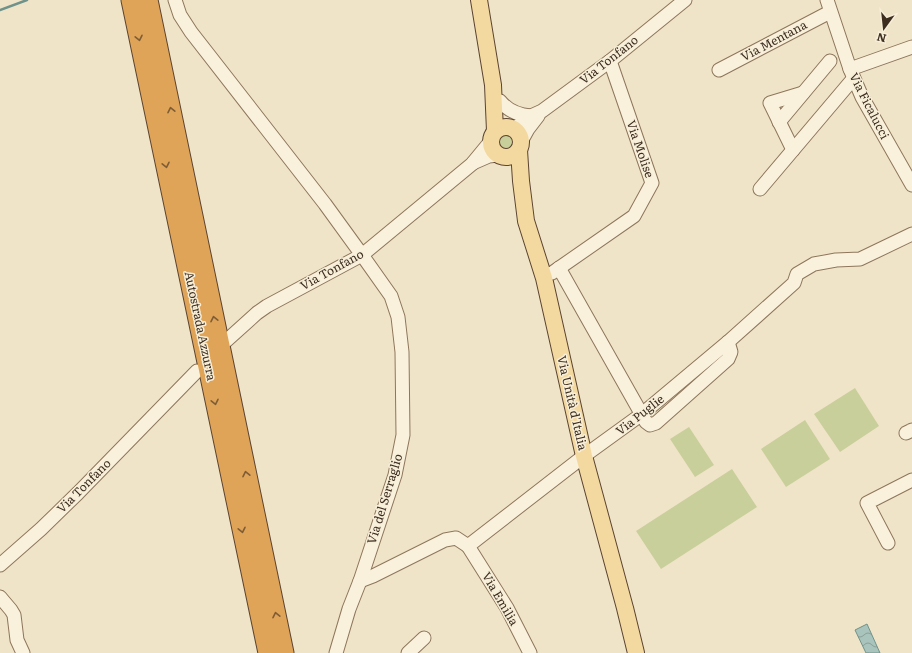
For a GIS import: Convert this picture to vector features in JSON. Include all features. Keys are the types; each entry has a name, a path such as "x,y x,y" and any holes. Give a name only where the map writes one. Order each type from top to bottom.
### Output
{"highway":[{"name":"Autostrada Azzurra","path":"131,0 268,653"},
{"name":"Autostrada Azzurra","path":"148,0 284,653"}],"main road":[{"path":"479,0 493,85 497,146 526,221"},
{"name":"Via Unità d'Italia","path":"493,85 516,137 526,221 544,278 584,456 636,653"},
{"path":"502,127 516,137 514,155 511,156 497,146 502,127"}],"street":[{"name":"Via del Serraglio","path":"175,0 180,15 191,32 362,254 391,296 398,317 402,352 403,435 395,475 360,581 349,609 336,653"},
{"name":"Via Tonfano","path":"516,137 528,129 536,114 610,61 685,0"},
{"name":"Via Mentana","path":"719,70 829,6"},
{"name":"Via Ficalucci","path":"829,6 852,74 862,97 912,185"},
{"path":"760,189 793,150 852,74 912,47"},
{"name":"Via Molise","path":"544,278 634,216 652,183 610,61"},
{"path":"779,122 830,61"},
{"path":"793,150 770,103 803,93"},
{"path":"500,101 512,111 520,114 536,114"},
{"name":"Via Tonfano","path":"226,341 266,306 362,254 472,164 497,146"},
{"name":"Via Puglie","path":"468,546 584,456 642,414 728,342 794,283 797,274 814,264 836,260 860,259 912,234"},
{"path":"559,268 642,414"},
{"name":"Via Tonfano","path":"0,564 41,529 78,493 197,371"},
{"path":"888,542 867,503 912,480"},
{"path":"360,581 445,540 456,538 468,546"},
{"name":"Via Emilia","path":"468,546 507,608 530,653"},
{"path":"0,596 14,615 18,640 23,653"},
{"path":"408,653 424,638"}],"green space":[{"path":"506,132 510,133 514,137 514,145 510,149 506,150 502,149 498,145 497,141 498,137 502,133"},
{"path":"855,388 879,426 840,452 814,414"},
{"path":"805,420 830,459 786,487 761,449"},
{"path":"689,427 714,465 695,477 670,439"},
{"path":"732,469 757,507 661,569 636,531"}],"water":[{"path":"867,624 880,653 866,653 855,630"}],"waterway":[{"path":"0,10 27,0"}]}
